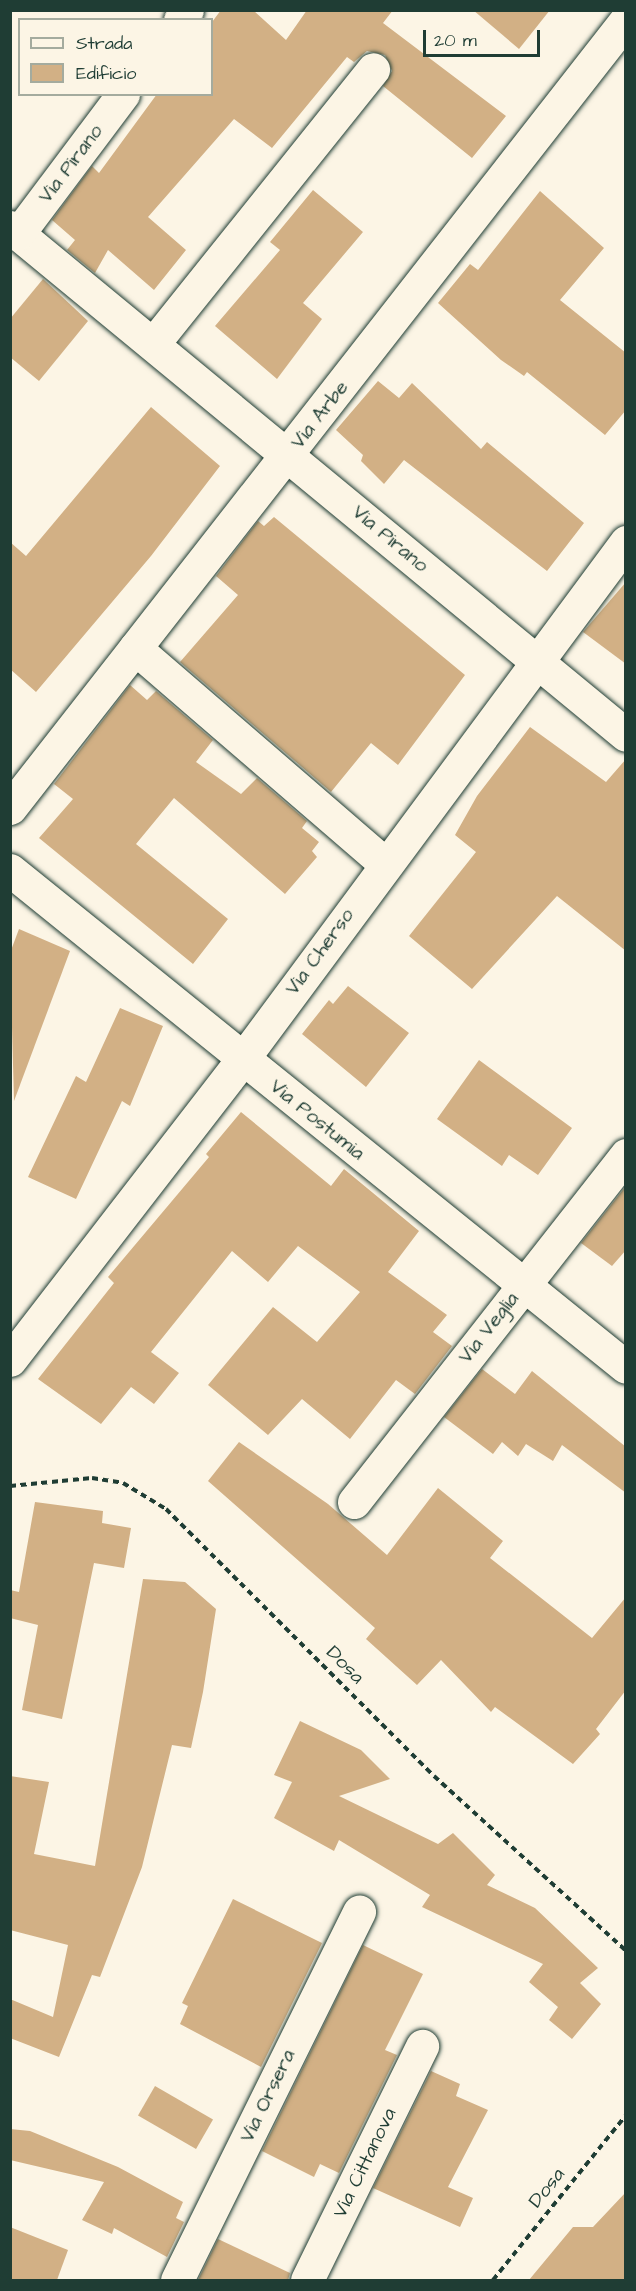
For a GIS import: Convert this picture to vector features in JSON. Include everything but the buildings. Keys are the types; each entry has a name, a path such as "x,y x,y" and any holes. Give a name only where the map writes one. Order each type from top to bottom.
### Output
{"street":[{"name":"Via Arbe","path":"10,808 289,456 626,20"},
{"path":"153,344 373,69"},
{"name":"Via Pirano","path":"121,96 14,230 626,735"},
{"name":"Via Cherso","path":"10,1360 242,1060 385,864 626,542"},
{"path":"135,648 385,864"},
{"name":"Via Postumia","path":"10,870 242,1060 626,1367"},
{"name":"Via Veglia","path":"354,1502 626,1155"},
{"name":"Via Orsera","path":"177,2280 359,1911"},
{"name":"Via Cittanova","path":"307,2280 422,2046"}],"path":[{"name":"Dosa","path":"10,1486 92,1478 123,1484 166,1509 435,1776 626,1951"},
{"name":"Dosa","path":"493,2280 626,2115"}]}
